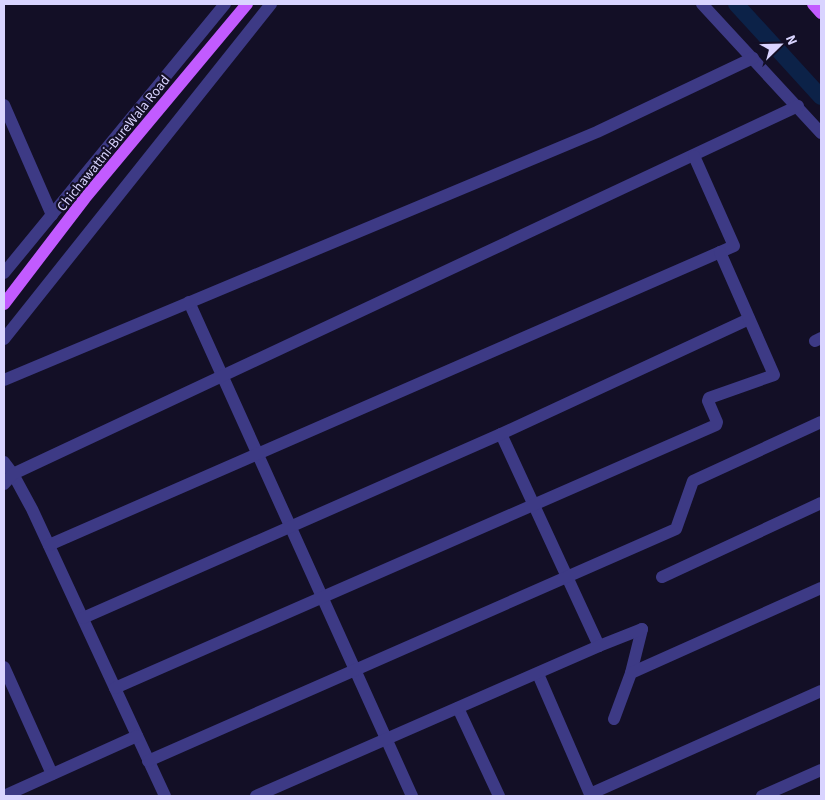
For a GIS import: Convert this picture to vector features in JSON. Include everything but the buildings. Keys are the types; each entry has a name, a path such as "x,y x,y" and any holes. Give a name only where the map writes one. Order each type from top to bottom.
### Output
{"main road":[{"name":"Chichawattni-BureWala Road","path":"4,304 85,198 247,4"},
{"path":"813,4 821,13"}],"street":[{"path":"4,273 225,4"},
{"path":"4,339 271,4"},
{"path":"702,4 821,132"},
{"path":"4,380 597,132 753,58"},
{"path":"4,105 52,215"},
{"path":"4,484 13,474 798,106"},
{"path":"49,545 734,246 694,156"},
{"path":"115,688 714,426 717,422 708,398 774,375 720,252"},
{"path":"189,302 412,796"},
{"path":"83,618 501,434 749,318"},
{"path":"148,761 676,529 693,481 821,422"},
{"path":"501,434 599,646"},
{"path":"4,462 13,474 32,509 165,796"},
{"path":"662,577 821,503"},
{"path":"631,673 821,588"},
{"path":"256,796 599,646 642,630 631,673 614,719"},
{"path":"4,667 52,774"},
{"path":"538,674 590,794 821,691"},
{"path":"458,708 499,796"},
{"path":"4,796 137,736"},
{"path":"762,796 821,770"}],"waterway":[{"path":"736,4 821,97"}]}
